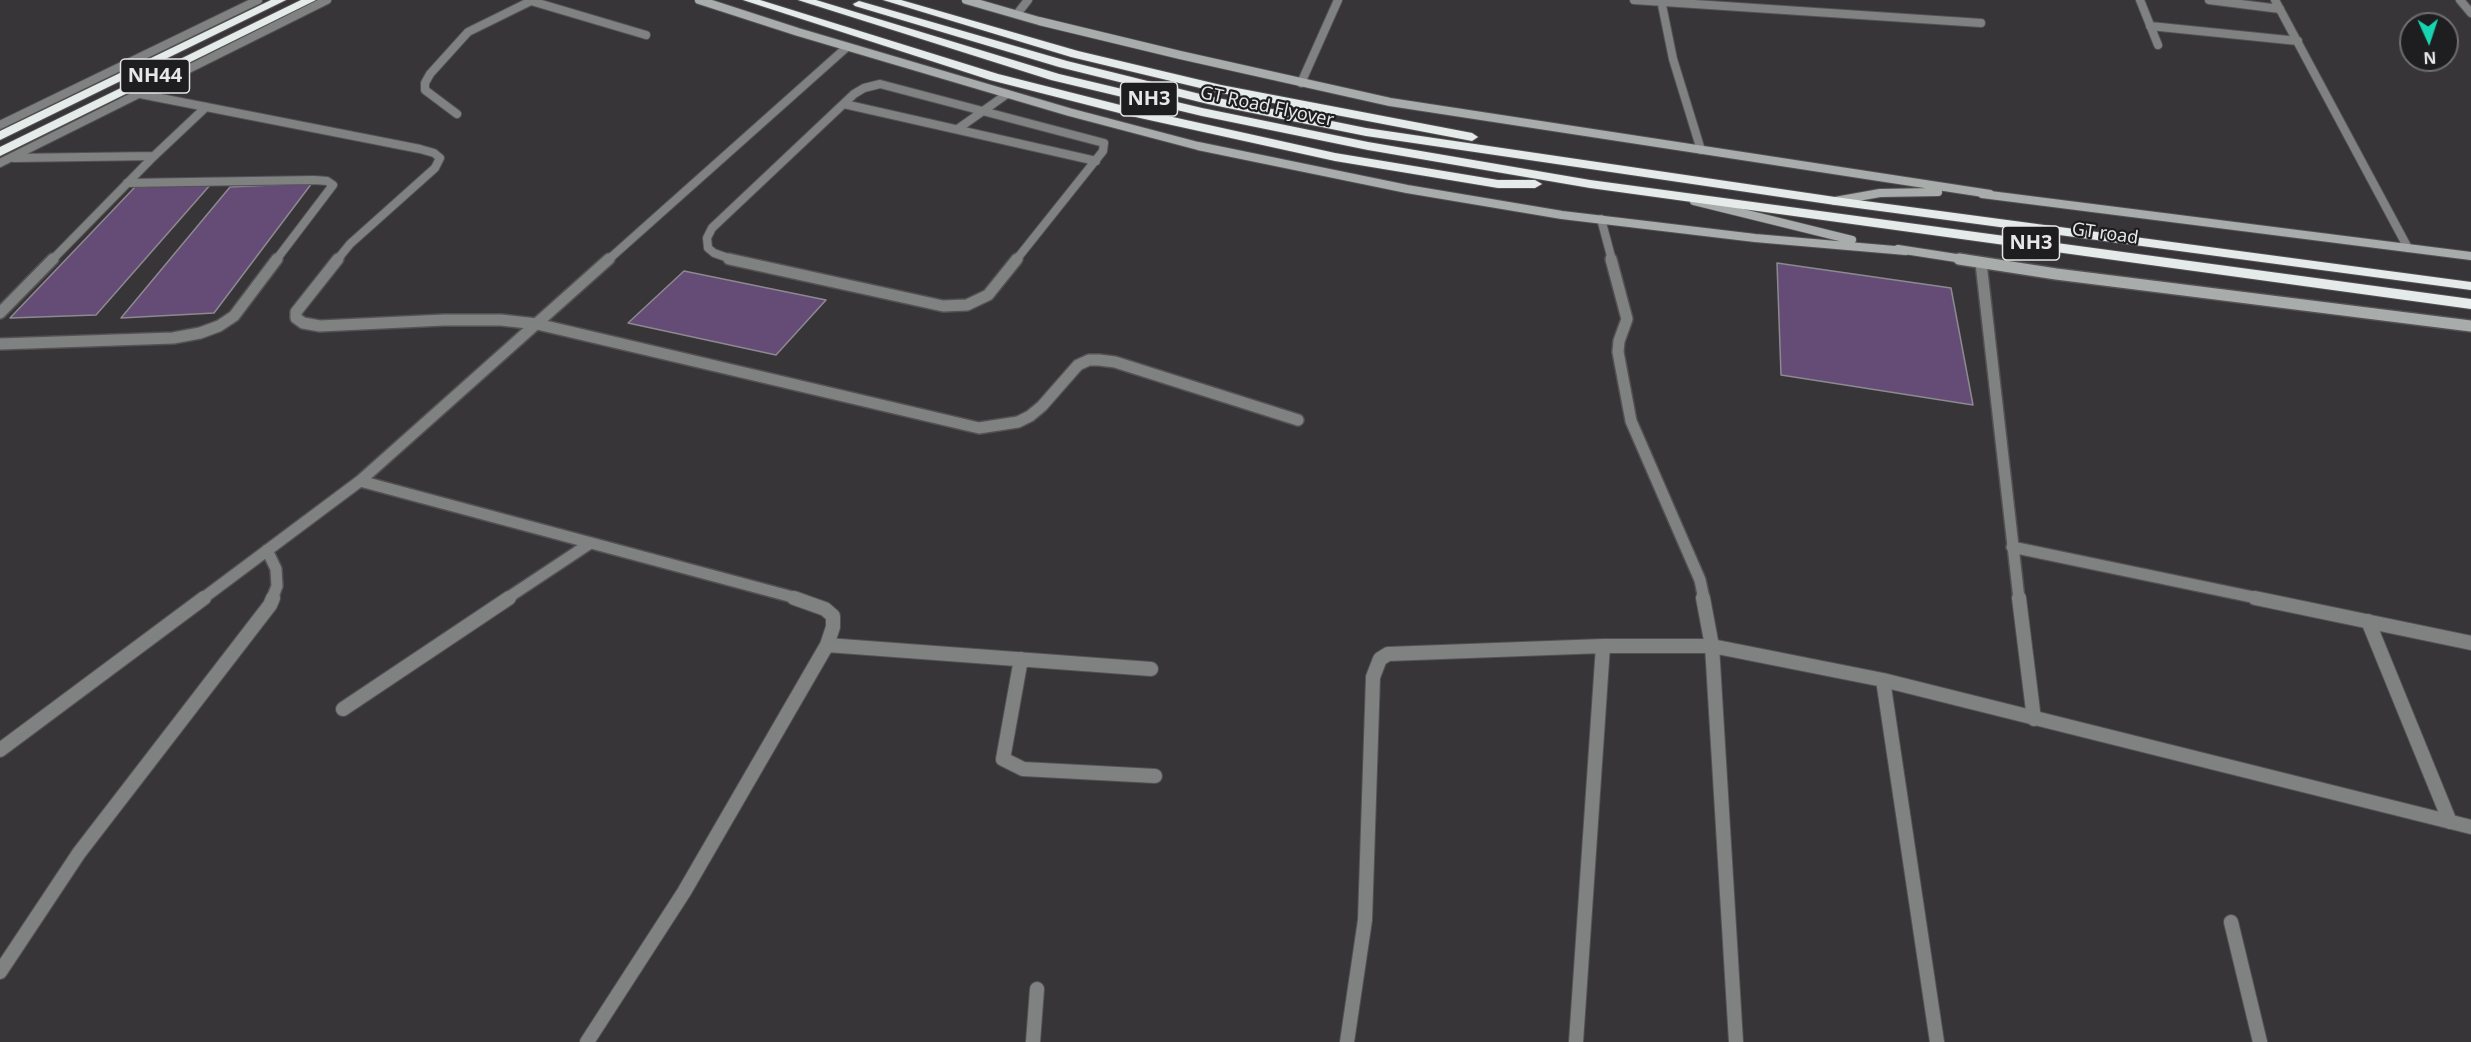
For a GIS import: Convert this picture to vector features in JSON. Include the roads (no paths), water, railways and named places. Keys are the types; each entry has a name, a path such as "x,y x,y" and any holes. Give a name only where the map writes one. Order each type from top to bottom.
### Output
{"highway":[{"name":"NH44","path":"0,136 280,0"},
{"name":"NH44","path":"5,155 310,0"},
{"path":"748,0 994,77 1131,112 1335,157 1498,184 1590,184"},
{"name":"GT Road Flyover","path":"804,0 1055,77 1202,112 1368,146 1590,184"},
{"name":"GT Road Flyover","path":"844,0 1063,64 1208,100 1366,132 1614,169"},
{"path":"889,0 1075,54 1221,89 1381,121 1522,145 1614,169"},
{"name":"GT road","path":"1614,169 1835,201 2471,286"},
{"name":"GT road","path":"1590,184 2471,304"}],"street":[{"path":"0,125 258,0"},
{"path":"0,163 5,155 140,94 327,0"},
{"path":"699,0 1007,94 1198,146 1407,189 1601,219 1755,238 1906,251"},
{"path":"966,0 1390,102 1990,194 2471,256"},
{"path":"1017,14 1028,0"},
{"path":"1300,82 1338,0"},
{"path":"1634,0 1981,23"},
{"path":"2140,0 2158,45"},
{"path":"2209,0 2280,9"},
{"path":"2275,0 2408,248"},
{"path":"2460,0 2471,13"},
{"path":"457,114 425,90 430,74 468,32 532,1 646,35"},
{"path":"1661,1 1673,59 1701,150"},
{"path":"2150,26 2298,41"},
{"path":"0,750 360,481 847,47"},
{"path":"880,84 982,112 1099,141 1104,147 1096,161 988,295 966,305 935,304 733,260 714,253 708,248 707,238 712,228 864,88 880,84"},
{"path":"140,94 420,149 434,153 440,158 435,168 350,244 296,312 296,318 303,323 320,326 444,320 501,320 537,324 979,428 1017,422 1029,416 1042,406 1078,366 1089,360 1099,360 1115,362 1298,420"},
{"path":"959,128 1007,94"},
{"path":"844,104 959,128 1096,161"},
{"path":"0,313 154,156 206,107"},
{"path":"5,155 154,156"},
{"path":"0,344 173,338 200,333 219,326 234,316 333,185 327,181 314,180 127,183"},
{"path":"1835,201 1880,193 1990,194"},
{"path":"1669,194 1838,237 1906,251 2056,274 2471,326"},
{"path":"1601,219 1627,320 1619,341 1618,352 1631,421 1700,580 1712,646 1736,1042"},
{"path":"1981,262 2012,548 2034,719"},
{"path":"360,481 806,601 825,609 833,616 833,627 827,645 684,892 587,1042"},
{"path":"343,709 589,544"},
{"path":"2012,548 2471,643"},
{"path":"0,972 79,853 270,604 277,586 276,569 267,550"},
{"path":"2368,621 2450,822"},
{"path":"827,645 1151,669"},
{"path":"1576,1042 1603,646"},
{"path":"1347,1042 1365,920 1373,676 1380,659 1388,654 1603,646 1712,646 1883,680 2471,827"},
{"path":"1022,660 1004,759 1023,769 1155,776"},
{"path":"1883,680 1937,1042"},
{"path":"2231,922 2260,1042"},
{"path":"1033,1042 1037,989"}]}
